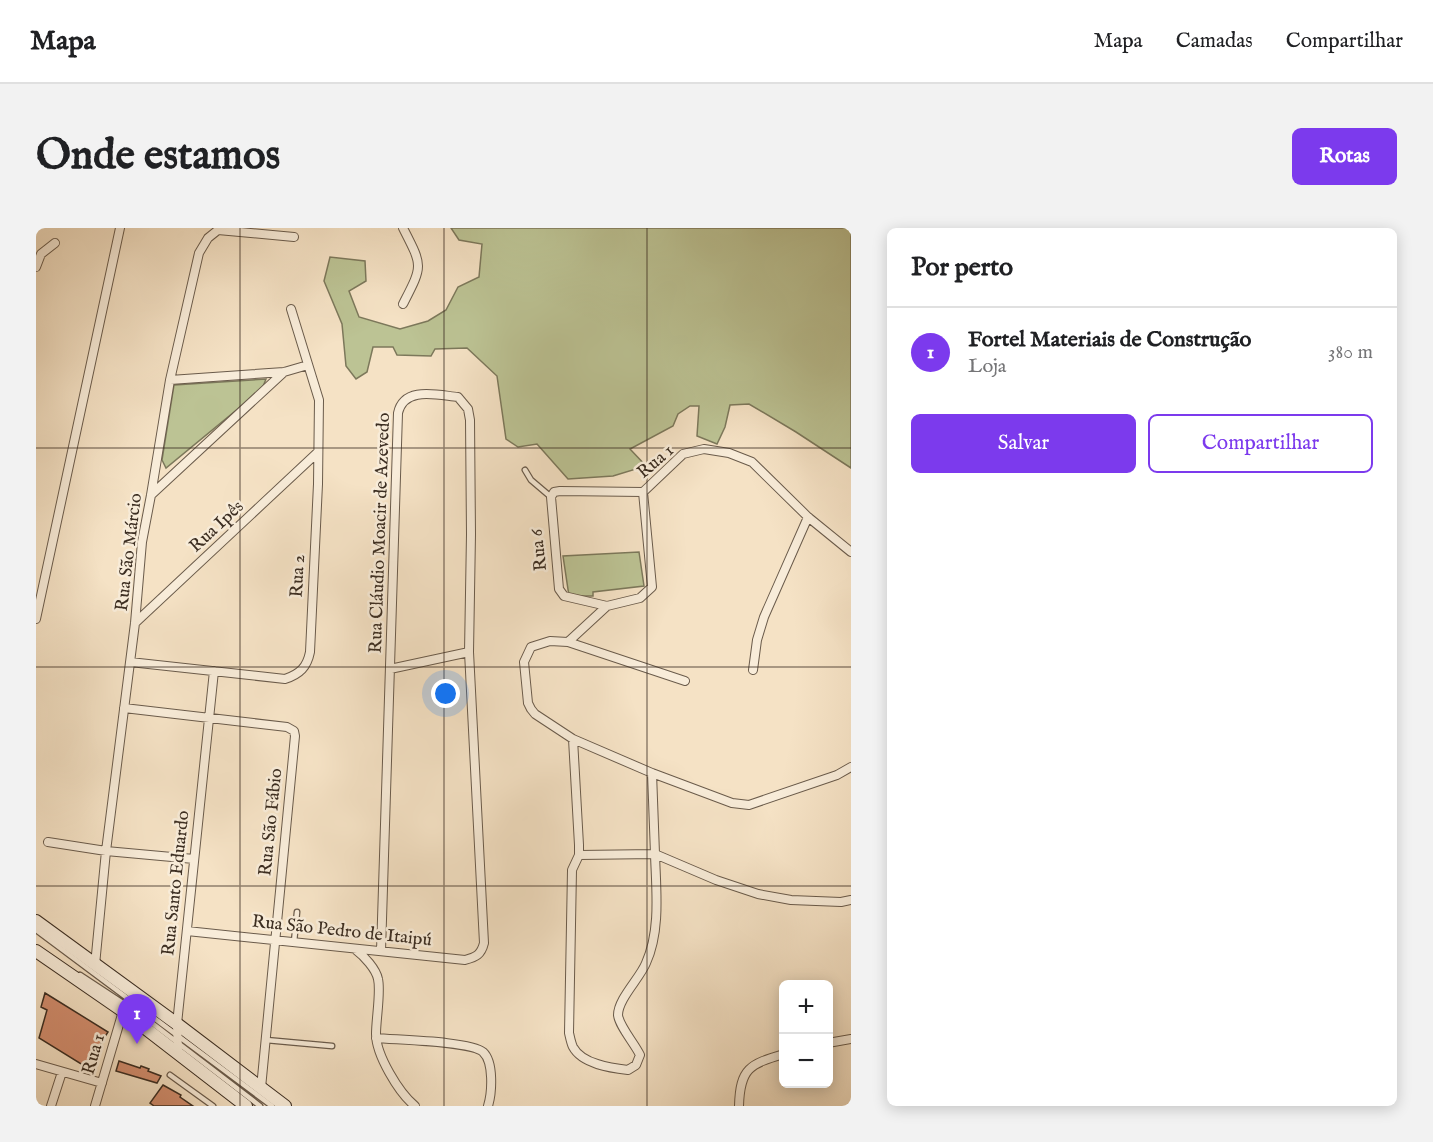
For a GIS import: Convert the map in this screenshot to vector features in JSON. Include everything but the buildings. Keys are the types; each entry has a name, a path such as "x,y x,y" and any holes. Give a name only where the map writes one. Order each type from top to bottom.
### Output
{"main road":[{"path":"36,921 95,965 177,1038 246,1106"},
{"path":"36,951 123,1011 177,1038 261,1088 285,1106"}],"street":[{"path":"36,619 120,228"},
{"path":"403,228 416,253 419,267 416,279 403,304"},
{"name":"Rua São Márcio","path":"95,965 106,850 135,623 142,542 152,495 170,380 199,253 208,238 218,230 294,237"},
{"path":"36,267 41,254 55,243"},
{"name":"Rua 2","path":"130,662 285,679 296,675 308,662 319,400 291,309"},
{"path":"170,380 284,372 308,365"},
{"path":"152,495 284,372"},
{"name":"Rua Cláudio Moacir de Azevedo","path":"381,951 398,413 403,400 422,393 458,397 468,409 471,534 469,652 484,943"},
{"name":"Rua 1","path":"607,606 640,598 652,587 643,492 683,454 704,449 752,462 808,517 851,552"},
{"name":"Rua Ipês","path":"135,623 318,452"},
{"path":"551,497 554,492 560,491 643,492"},
{"name":"Rua 6","path":"551,497 559,589 564,596 607,606"},
{"path":"753,670 757,640 764,617 808,517"},
{"path":"568,642 607,606"},
{"path":"685,681 568,642 550,641 531,647 524,662 528,703 535,714 573,739 652,773 732,802 748,805 837,775 851,767"},
{"path":"390,669 469,652"},
{"name":"Rua Santo Eduardo","path":"177,1038 214,671"},
{"name":"Rua São Fábio","path":"123,708 287,727 294,733 261,1088"},
{"path":"573,739 579,855 572,870 569,1033 573,1047 578,1054 597,1065 628,1070 636,1065 640,1055 635,1043 620,1023 618,1015 620,1006 646,963 654,937 655,854 652,773"},
{"path":"48,842 194,859"},
{"path":"579,855 655,854 716,880 758,894 791,900 841,902 851,900"},
{"name":"Rua São Pedro de Itaipú","path":"187,931 465,960 476,957 484,943"},
{"path":"356,949 378,978 376,1038 390,1075 410,1104"},
{"name":"Rua 1","path":"95,1106 123,1011"},
{"path":"376,1038 464,1045 479,1049 489,1060 492,1093 488,1106"},
{"path":"833,1043 851,1039"},
{"path":"739,1106 743,1077 748,1070 760,1061 779,1055"},
{"path":"36,1064 102,1083"},
{"path":"51,1106 62,1072"}],"lane":[{"path":"525,470 531,480 551,497"},
{"path":"294,942 297,912"},
{"path":"36,930 177,1038 272,1106"},
{"path":"36,944 177,1038 260,1106"},
{"path":"266,1040 332,1046"},
{"path":"170,1075 213,1106"}],"green space":[{"path":"451,228 851,228 851,468 749,404 730,405 725,427 717,444 697,436 699,406 690,406 678,414 673,426 630,449 646,466 613,476 568,479 537,444 518,447 506,439 497,376 467,348 435,349 431,356 397,355 393,347 373,347 367,372 356,379 346,366 342,324 324,281 330,257 365,261 366,281 349,291 359,317 400,329 428,321 446,310 458,287 479,277 482,244 459,240"},
{"path":"266,379 262,389 166,468 162,460 174,385"},
{"path":"639,552 644,586 593,592 593,596 569,596 563,556"}],"place":[{"name":"Fortel Materiais de Construção","path":"137,1044"}]}
